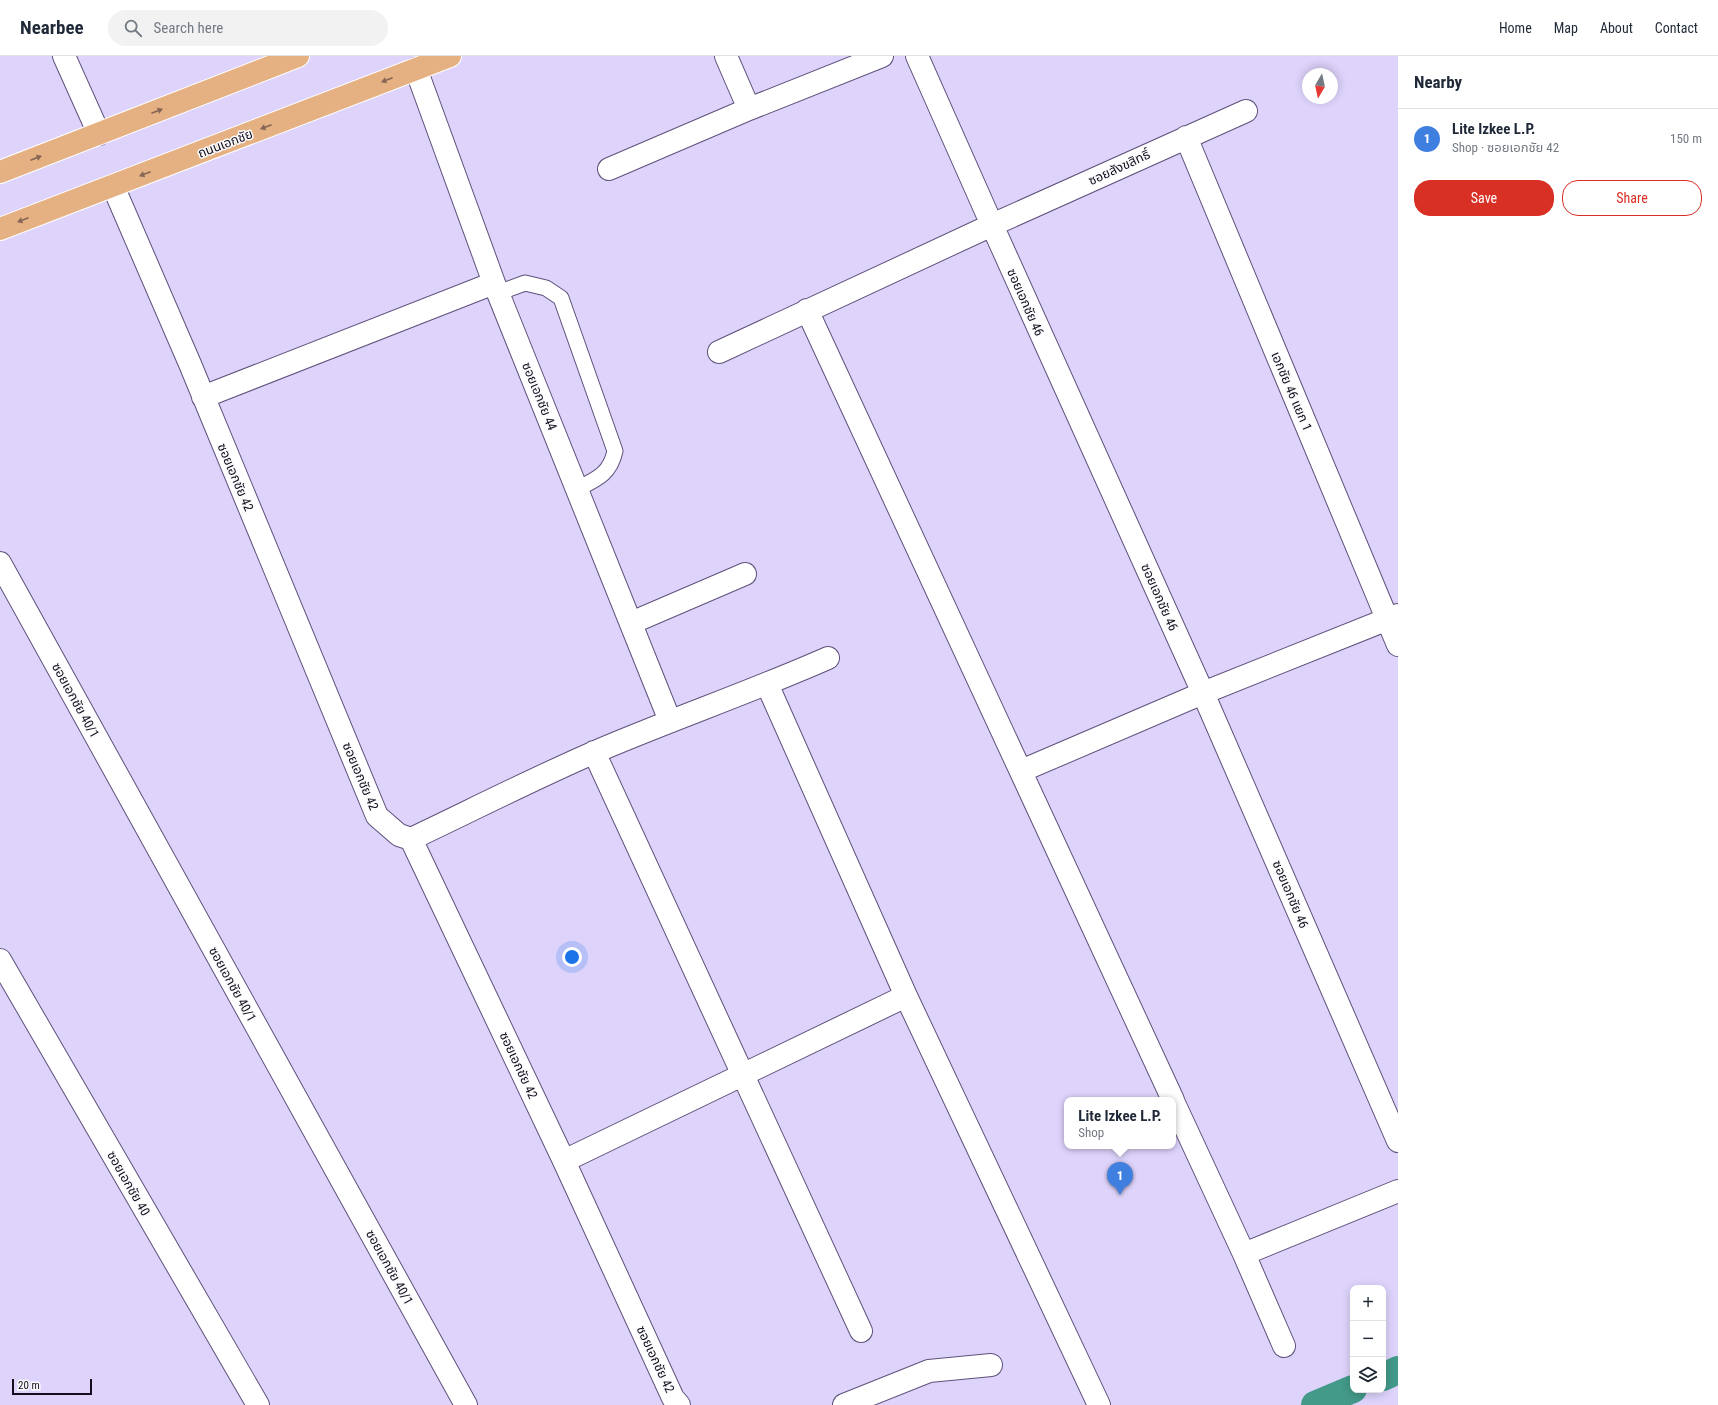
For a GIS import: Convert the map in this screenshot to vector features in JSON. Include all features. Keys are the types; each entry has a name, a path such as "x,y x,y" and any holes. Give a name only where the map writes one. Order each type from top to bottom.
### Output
{"main road":[{"path":"0,172 296,56"},
{"name":"ถนนเอกชัย","path":"0,229 113,186 413,63 450,56"}],"street":[{"path":"64,56 99,134"},
{"path":"726,56 749,109"},
{"path":"609,169 749,109 882,56"},
{"name":"ซอยเอกชัย 46","path":"917,56 1203,693 1398,1141"},
{"name":"ซอยเอกชัย 44","path":"413,63 496,288 670,721"},
{"name":"ซอยสังขสิทธิ์","path":"719,352 992,225 1246,111"},
{"name":"เอกชัย 46 แยก 1","path":"1186,137 1393,617 1398,645"},
{"name":"ซอยเอกชัย 42","path":"113,186 190,364 377,816 399,835 411,838 564,1161 673,1398 678,1405"},
{"path":"203,397 496,288"},
{"path":"807,310 1172,1097"},
{"name":"ซอยเอกชัย 40/1","path":"0,563 466,1405"},
{"path":"631,623 745,574"},
{"path":"1021,771 1203,693 1393,617"},
{"path":"411,838 594,752 767,684 828,658"},
{"path":"767,684 906,996 1099,1405"},
{"path":"594,752 744,1074 861,1331"},
{"name":"ซอยเอกชัย 40","path":"0,960 258,1405"},
{"path":"564,1161 906,996"},
{"path":"1176,1107 1244,1254 1284,1346"},
{"path":"1244,1254 1398,1191"},
{"path":"844,1405 929,1372 991,1365"}],"lane":[{"path":"496,288 525,283 546,288 561,298 615,451 613,463 602,476 577,489"}],"waterway":[{"path":"1386,1376 1398,1370"},
{"path":"1315,1405 1350,1390"}],"place":[{"name":"Lite Izkee L.P.","path":"1120,1195"}]}
